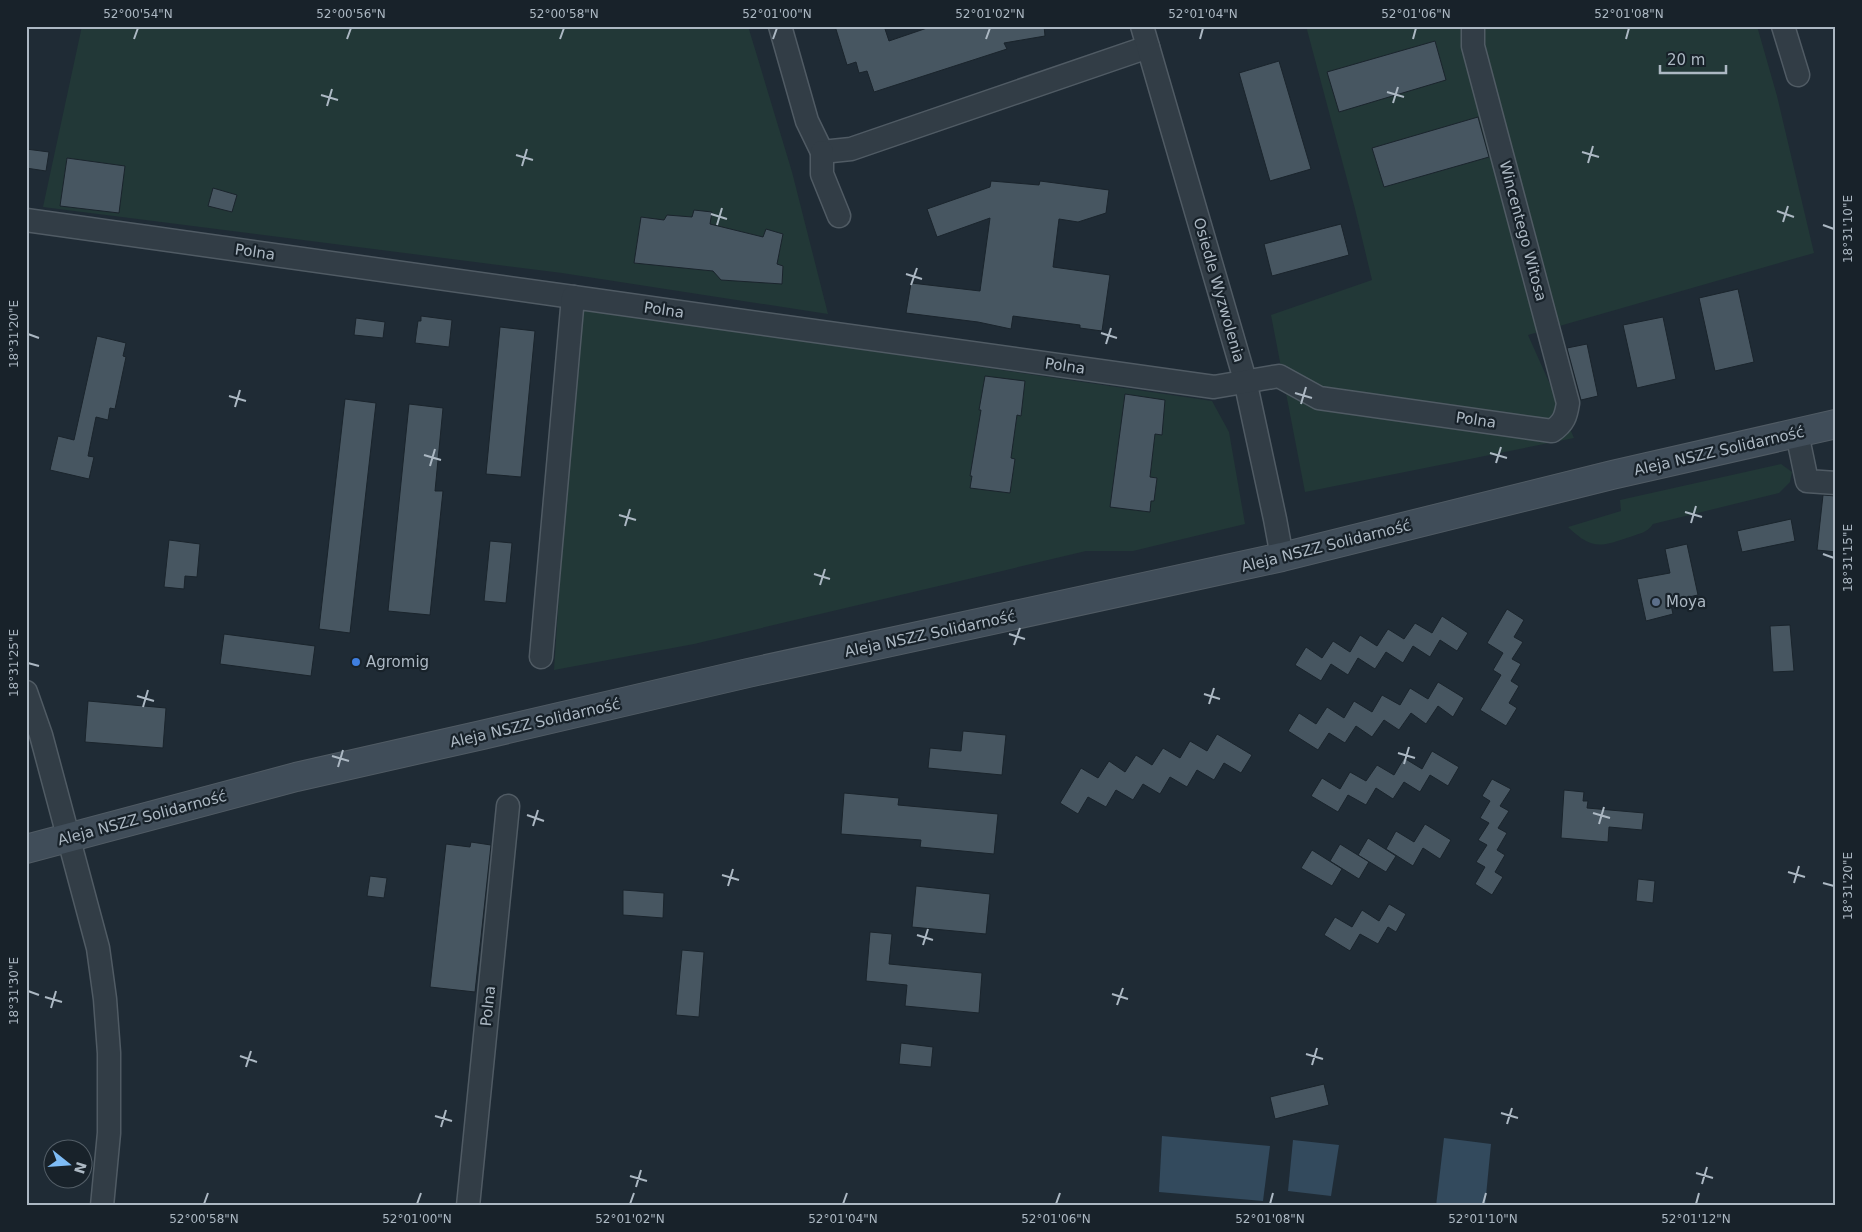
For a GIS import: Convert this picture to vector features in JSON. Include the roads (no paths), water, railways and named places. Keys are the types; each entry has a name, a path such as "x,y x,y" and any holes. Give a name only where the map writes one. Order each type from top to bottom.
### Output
{"street":[{"path":"780,26 807,121 822,152 822,174 839,216"},
{"name":"Wincentego Witosa","path":"1473,26 1473,46 1568,403 1566,416 1561,425 1552,431"},
{"path":"1783,26 1798,76"},
{"path":"822,152 852,149 1145,37"},
{"name":"Osiedle Wyzwolenia","path":"1145,37 1245,380 1282,557"},
{"name":"Polna","path":"26,220 1214,387 1245,380 1279,376 1319,398 1552,431"},
{"path":"541,658 573,297"},
{"name":"Aleja NSZZ Solidarność","path":"26,849 296,777 482,736 748,673 1282,557 1612,475 1836,424"},
{"path":"1796,433 1807,481 1836,483"},
{"path":"26,692 41,735 98,948 110,1053 109,1132 102,1206"},
{"name":"Polna","path":"468,1206 508,806"}],"water":[{"path":"1162,1136 1270,1146 1263,1201 1159,1192"},
{"path":"1444,1138 1491,1144 1485,1206 1436,1206"},
{"path":"1293,1140 1339,1145 1331,1196 1288,1191"}],"place":[{"name":"Moya","path":"1656,602"},
{"name":"Agromig","path":"356,662"}]}
